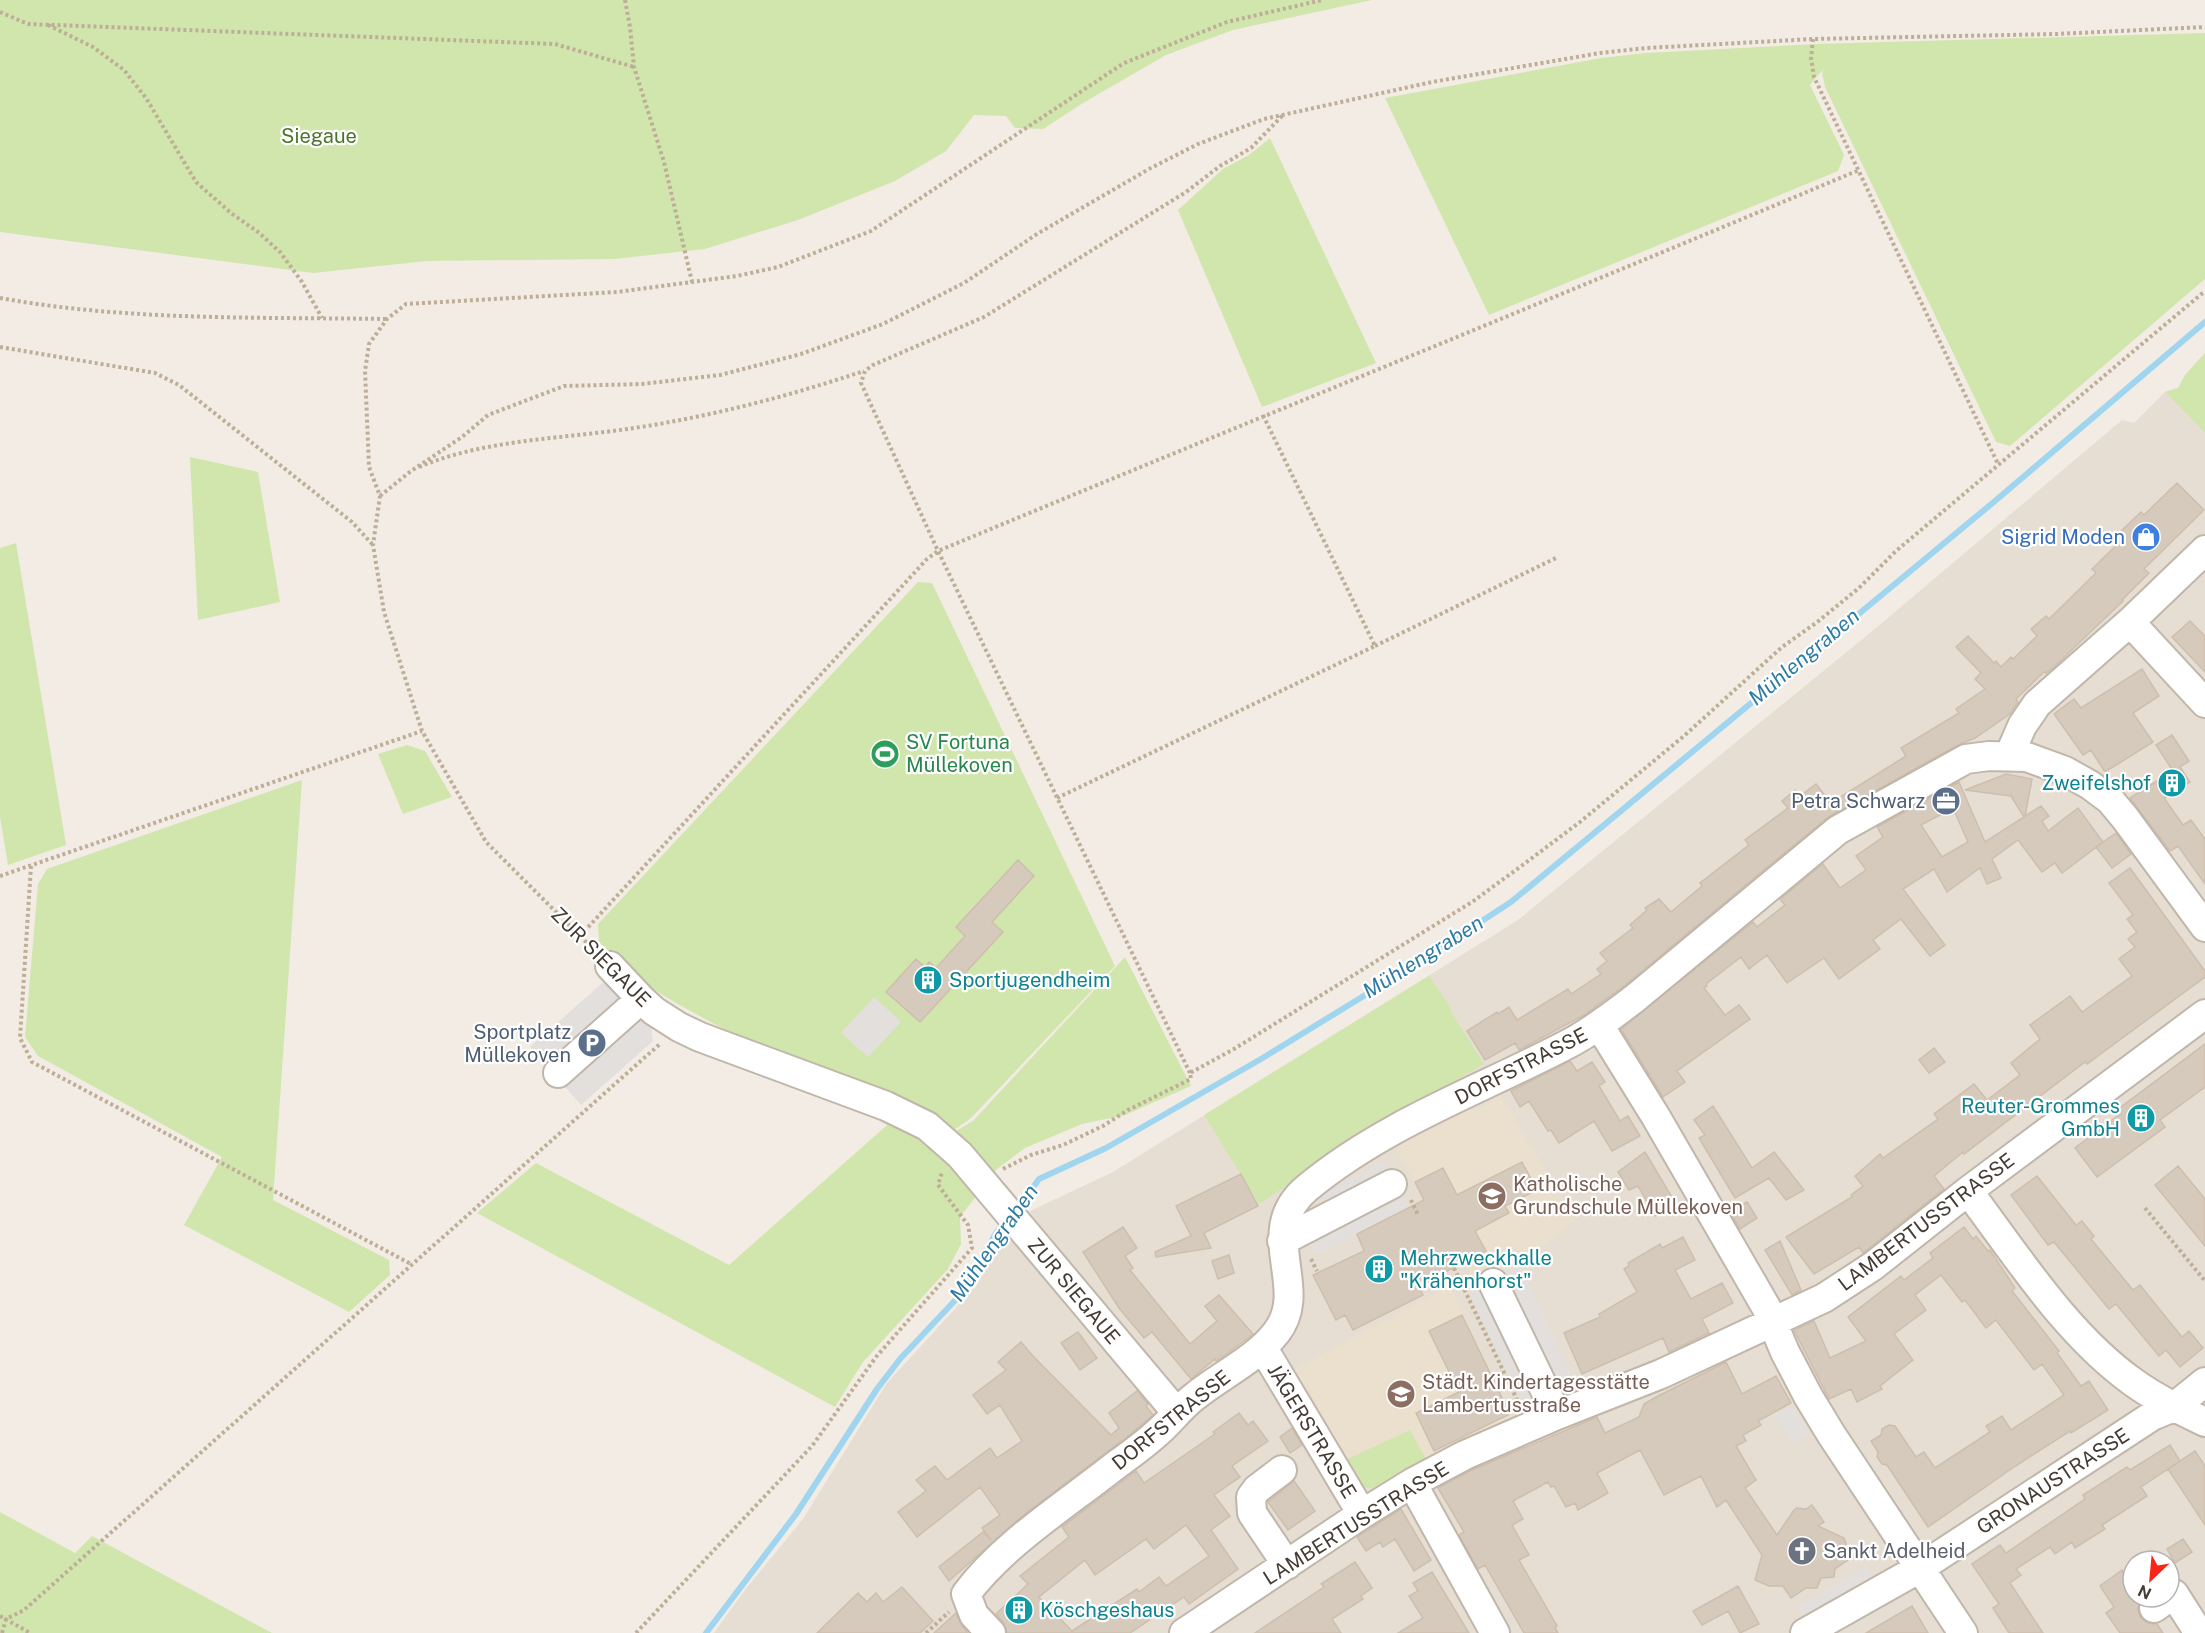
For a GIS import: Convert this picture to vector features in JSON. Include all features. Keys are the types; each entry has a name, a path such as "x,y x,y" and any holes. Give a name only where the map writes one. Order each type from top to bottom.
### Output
{"street":[{"path":"2009,756 2022,726 2037,704 2130,622 2205,550"},
{"path":"2130,622 2205,703"},
{"name":"DORFSTRASSE","path":"991,1633 974,1615 966,1594 981,1574 1034,1529 1157,1433 1193,1397 1263,1348 1281,1325 1289,1297 1282,1241 1287,1216 1295,1199 1323,1176 1379,1138 1490,1080 1569,1044 1599,1025 1634,999 1838,830 1966,759 2027,757 2065,771 2110,800 2126,818 2205,927"},
{"name":"ZUR SIEGAUE","path":"610,966 654,1011 680,1027 700,1037 886,1106 927,1126 976,1175 1177,1413"},
{"path":"558,1073 641,999"},
{"name":"LAMBERTUSSTRASSE","path":"1184,1633 1362,1514 1412,1483 1465,1455 1557,1415 1661,1374 1824,1298 1863,1272 2205,1014"},
{"path":"1599,1025 1662,1127 1766,1307 1794,1370 1819,1415 1963,1633"},
{"path":"1282,1241 1392,1184"},
{"path":"1968,1191 2053,1303 2102,1356 2133,1382 2174,1407 2205,1422"},
{"path":"1493,1283 1557,1415"},
{"name":"JÄGERSTRASSE","path":"1263,1348 1362,1514"},
{"name":"GRONAUSTRASSE","path":"1805,1633 1920,1568 2152,1416 2174,1407 2205,1382"},
{"path":"1282,1470 1257,1489 1251,1497 1251,1505 1252,1513 1287,1565"},
{"path":"1412,1483 1495,1633"},
{"path":"2181,1605 2199,1633"}],"path":[{"path":"625,0 634,67 664,162 692,282"},
{"path":"0,298 38,305 130,314 387,319 406,304 617,292 737,276 778,267 871,231 1124,63 1227,22 1322,0"},
{"path":"0,12 28,24 555,44 634,67"},
{"path":"45,24 93,47 124,70 146,98 196,182 280,252 302,282 322,318"},
{"path":"380,495 462,437 488,415 564,386 642,384 720,375 801,354 883,324 964,283 1037,234 1149,169 1198,144 1264,119 1432,82 1600,53 1657,47 1814,39 2056,34 2205,27"},
{"path":"1814,39 1811,58 1814,76 1998,464"},
{"path":"411,471 448,455 533,440 633,428 727,411 803,391 865,370 984,317 1186,192 1220,166 1251,148 1283,115"},
{"path":"580,936 927,559 938,551 1859,170"},
{"path":"1190,1073 1234,1049 1453,914 1580,822 1684,736 1782,647 1859,588 1896,551 2205,291"},
{"name":"ZUR SIEGAUE","path":"387,319 369,344 365,371 369,467 380,495 373,544 384,612 423,731 486,842 610,966"},
{"path":"0,347 155,373 171,381 352,522 373,544"},
{"path":"636,1633 812,1446 876,1357 972,1248 968,1225 938,1185 940,1174 998,1173 1031,1155 1063,1145 1103,1126 1128,1110 1191,1078 938,551 861,383 865,370"},
{"path":"1263,415 1375,646"},
{"path":"1057,798 1558,557"},
{"path":"0,876 423,731"},
{"path":"31,866 20,1038 32,1062 411,1264"},
{"path":"2,1633 6,1619 24,1610 680,1027"},
{"path":"2145,1208 2205,1281"},
{"path":"1454,1268 1530,1427"},
{"path":"926,1633 953,1607"},
{"path":"0,1616 30,1633"}],"shaded area":[{"path":"2205,353 2205,1633 714,1633 745,1590 803,1519 887,1383 977,1285 1007,1228 1026,1213 1113,1172 1518,920 1876,628 2122,420 2134,423 2165,392 2178,388 2185,375"},
{"name":"Sportplatz Müllekoven","path":"608,978 650,1021 653,1041 581,1105 530,1047"},
{"path":"874,997 901,1022 868,1057 841,1033"},
{"name":"Katholische Grundschule Müllekoven","path":"1500,1094 1575,1220 1519,1263 1481,1281 1483,1285 1465,1295 1472,1259 1451,1217 1437,1224 1393,1142 1465,1106 1474,1111"},
{"path":"1384,1161 1408,1208 1316,1255 1307,1237 1327,1207 1320,1195"},
{"path":"1519,1263 1579,1391 1525,1410 1469,1293 1483,1285 1481,1281"},
{"name":"Städt. Kindertagesstätte Lambertusstraße","path":"1447,1288 1453,1292 1513,1416 1426,1459 1410,1430 1341,1462 1287,1373"},
{"path":"1792,1406 1809,1434 1793,1444 1775,1415"},
{"path":"1866,1566 1874,1579 1805,1621 1798,1607"}],"green space":[{"name":"Siegaue","path":"0,0 1372,0 1233,30 1166,55 1043,129 1015,128 1006,116 974,115 946,151 895,181 798,220 705,249 614,259 427,261 313,273 0,232"},
{"path":"2205,33 2205,279 2010,446 1996,442 1825,87 1822,72 1825,67 1810,85 1844,155 1838,171 1489,315 1385,98 1601,58 1646,53 1816,44"},
{"path":"1270,138 1376,363 1262,407 1178,210 1223,169 1249,155"},
{"path":"2205,353 2205,433 2165,392 2178,388 2185,375"},
{"path":"190,457 258,472 280,602 198,620"},
{"path":"16,543 66,845 8,865 0,817 0,548"},
{"name":"SV Fortuna Müllekoven","path":"918,582 932,583 1115,966 971,1118 947,1135 716,1025 644,984 599,942 598,924"},
{"path":"407,745 425,751 452,797 403,814 378,754"},
{"path":"302,780 273,1200 389,1260 390,1275 349,1312 184,1225 222,1157 38,1056 25,1037 38,884 47,869"},
{"path":"1125,957 1191,1086 1125,1115 1082,1124 1025,1148 997,1169 960,1217 961,1244 948,1269 863,1362 835,1407 477,1213 536,1163 729,1265 894,1119 934,1144 973,1121"},
{"path":"1429,976 1484,1064 1372,1129 1259,1204 1204,1115"},
{"path":"1410,1430 1426,1459 1376,1490 1354,1484 1341,1462"},
{"path":"0,1512 75,1553 92,1536 272,1633 0,1633"}],"building":[{"path":"2177,483 2204,510 2144,569 2149,573 2123,601 2054,667 2044,672 2016,699 2018,702 2010,714 1975,738 1958,745 1828,817 1624,986 1584,1015 1519,1050 1515,1043 1485,1060 1467,1031 1509,1007 1517,1020 1568,989 1571,994 1601,974 1597,969 1607,961 1600,953 1633,928 1630,925 1647,910 1645,908 1659,899 1671,912 1702,886 1700,883 1749,845 1745,840 1788,808 1782,801 1795,790 1800,796 1816,784 1831,803 1906,756 1901,748 1959,713 1956,709 1985,689 1975,679 1981,673 1956,647 1968,636 1994,663 1996,661 2001,667 2011,657 2013,659 2037,636 2031,629 2046,616 2049,619 2096,573 2092,569 2126,536 2121,531 2141,512 2144,515"},
{"path":"2190,621 2205,636 2205,672 2172,637"},
{"path":"2142,669 2159,696 2133,713 2153,742 2105,772 2091,750 2083,755 2054,714 2074,699 2081,708"},
{"path":"2172,735 2189,761 2180,767 2190,782 2164,798 2183,825 2191,820 2205,839 2205,884 2178,846 2170,851 2130,798 2173,771 2156,745"},
{"path":"2006,774 2032,779 2025,816 2041,806 2049,816 2042,821 2048,831 2078,808 2103,842 2062,873 2055,863 2042,872 2018,840 1992,859 2001,878 1987,884 1980,868 1947,892 1934,869 1903,889 1945,945 1930,956 1901,919 1873,940 1880,949 1839,979 1824,958 1787,983 1767,955 1749,969 1741,957 1704,988 1725,1015 1739,1005 1750,1019 1677,1071 1685,1082 1663,1097 1621,1029 1753,922 1757,927 1785,905 1780,899 1823,864 1840,888 1866,870 1856,856 1883,837 1877,827 1959,782 1985,842 2024,817 2011,796 1965,790","holes":["1953,808 1968,842 1942,857 1921,825"]},
{"path":"2116,833 2131,854 2112,868 2096,847"},
{"path":"1018,860 1034,876 992,922 1003,932 920,1022 886,992 916,959 925,967 929,962 936,968 965,936 956,927"},
{"path":"2130,868 2205,971 2205,977 2087,1064 2085,1062 1964,1154 1963,1152 1934,1176 1944,1189 1863,1253 1859,1247 1814,1274 1786,1237 1852,1197 1851,1195 1863,1186 1855,1176 1880,1154 1883,1158 1938,1119 1934,1114 1974,1084 1987,1100 2020,1075 2011,1063 2040,1039 2030,1025 2070,996 2082,1012 2132,976 2119,959 2135,947 2128,939 2137,932 2127,919 2133,915 2109,883"},
{"path":"2205,1044 2205,1087 2160,1120 2165,1127 2097,1177 2075,1148 2120,1114 2117,1110"},
{"path":"1934,1048 1945,1062 1929,1073 1919,1060"},
{"path":"1570,1061 1577,1071 1592,1062 1605,1082 1599,1086 1620,1121 1628,1116 1640,1136 1612,1151 1594,1121 1559,1143 1551,1130 1548,1131 1529,1101 1520,1107 1511,1091"},
{"path":"1713,1106 1752,1168 1774,1152 1804,1190 1786,1200 1769,1178 1735,1198 1699,1138 1705,1135 1694,1120"},
{"path":"1645,1152 1676,1204 1655,1216 1638,1186 1629,1190 1618,1172"},
{"name":"Mehrzweckhalle \"Krähenhorst\"","path":"1522,1162 1537,1190 1505,1206 1509,1213 1475,1231 1486,1251 1418,1286 1423,1295 1353,1330 1345,1315 1336,1320 1313,1275 1364,1251 1357,1234 1424,1200 1415,1182 1443,1168 1457,1195"},
{"path":"2178,1166 2205,1199 2205,1246 2155,1185"},
{"path":"1241,1174 1258,1206 1204,1233 1211,1248 1156,1257 1155,1252 1191,1236 1176,1206"},
{"path":"2037,1176 2076,1225 2082,1221 2094,1236 2091,1239 2133,1290 2140,1285 2182,1337 2189,1331 2203,1348 2180,1367 2166,1350 2159,1356 2116,1304 2109,1309 2054,1242 2048,1245 2011,1195"},
{"path":"1747,1202 1757,1218 1740,1229 1730,1212"},
{"path":"1123,1227 1137,1248 1125,1256 1133,1268 1130,1270 1190,1344 1217,1321 1205,1306 1219,1295 1253,1334 1216,1361 1215,1359 1191,1379 1152,1332 1144,1338 1119,1308 1083,1252"},
{"path":"1964,1227 1973,1239 1976,1236 1988,1251 1990,1250 2015,1288 2012,1291 2059,1351 2057,1353 2081,1386 2089,1381 2108,1410 2014,1467 1928,1527 1887,1465 1882,1464 1877,1457 1878,1452 1871,1441 1881,1435 1882,1429 1889,1425 1895,1426 1916,1457 1924,1452 1935,1468 1990,1432 1986,1426 2002,1416 2011,1430 2064,1395 2042,1364 2034,1370 1996,1320 1986,1328 1965,1300 1962,1302 1941,1275 1915,1295 1926,1310 1894,1334 1913,1360 1880,1386 1882,1389 1857,1402 1851,1389 1829,1399 1794,1330 1814,1321 1830,1358 1866,1341 1848,1317 1901,1276 1904,1280 1933,1258 1930,1253"},
{"path":"1683,1237 1695,1260 1675,1270 1691,1299 1722,1283 1733,1303 1702,1319 1709,1333 1669,1352 1663,1338 1582,1374 1564,1333 1600,1317 1599,1314 1637,1292 1624,1269 1629,1266 1628,1263 1660,1244 1662,1248"},
{"path":"1780,1241 1801,1290 1792,1295 1765,1250"},
{"path":"1229,1255 1234,1273 1218,1279 1212,1261"},
{"path":"1462,1315 1510,1414 1434,1451 1416,1413 1459,1392 1429,1331"},
{"path":"1078,1332 1097,1358 1080,1370 1061,1343"},
{"path":"1021,1342 1111,1435 1119,1428 1109,1413 1137,1391 1148,1404 1146,1406 1153,1415 1026,1513 949,1581 939,1567 983,1532 991,1540 982,1528 1000,1515 980,1487 917,1537 898,1512 926,1491 916,1480 935,1466 947,1480 990,1448 997,1458 1022,1441 1000,1405 987,1414 973,1395 1006,1370 998,1362"},
{"path":"1726,1362 1742,1394 1776,1376 1791,1403 1758,1421 1761,1425 1743,1435 1746,1441 1736,1446 1756,1480 1745,1488 1777,1535 1794,1510 1806,1509 1812,1505 1824,1522 1818,1526 1844,1538 1846,1543 1844,1554 1848,1560 1835,1569 1834,1577 1821,1578 1817,1588 1806,1588 1791,1598 1783,1586 1769,1586 1755,1580 1762,1555 1726,1500 1717,1507 1701,1476 1664,1495 1640,1450 1597,1473 1608,1493 1578,1510 1575,1503 1566,1507 1554,1486 1551,1487 1548,1482 1513,1501 1523,1519 1512,1525 1529,1555 1519,1560 1557,1626 1555,1627 1558,1633 1524,1633 1485,1565 1478,1569 1459,1535 1464,1532 1438,1488 1472,1470 1597,1417 1605,1433 1639,1417 1644,1404"},
{"path":"1239,1413 1248,1425 1253,1421 1268,1441 1232,1466 1240,1477 1214,1495 1230,1516 1211,1530 1238,1569 1189,1604 1184,1597 1130,1633 1007,1633 1003,1622 996,1614 1028,1584 1020,1576 1069,1537 1062,1527 1136,1471 1144,1483 1215,1434 1213,1432","holes":["1186,1525 1209,1556 1166,1586 1159,1577 1139,1592 1137,1589 1072,1631 1039,1597 1085,1560 1095,1575 1146,1539 1154,1549"]},
{"path":"1292,1428 1302,1445 1290,1453 1280,1437"},
{"path":"2170,1445 2180,1461 2141,1487 2147,1496 2102,1525 2105,1529 2075,1548 2072,1542 2055,1554 2050,1547 2016,1569 2021,1575 2010,1583 2043,1633 2009,1633 1993,1608 1999,1604 1972,1564 2000,1545 2006,1553 2085,1499 2083,1495 2127,1467 2130,1470"},
{"path":"2195,1451 2205,1466 2205,1525 2168,1469"},
{"path":"1294,1481 1315,1511 1288,1530 1268,1502"},
{"path":"1401,1509 1431,1560 1414,1571 1395,1539 1383,1547 1380,1542 1366,1551 1357,1537"},
{"path":"2183,1539 2192,1552 2181,1559 2181,1549 2167,1549"},
{"path":"1355,1562 1372,1588 1361,1596 1363,1599 1332,1619 1341,1633 1255,1633 1324,1587 1321,1584"},
{"path":"2121,1571 2121,1609 2138,1609 2140,1617 2148,1623 2157,1624 2163,1633 2120,1633 2106,1613 2114,1607 2100,1586"},
{"path":"1432,1572 1469,1633 1398,1633 1423,1618 1409,1596 1418,1591 1413,1583"},
{"path":"1738,1586 1759,1624 1740,1633 1728,1611 1702,1625 1693,1611"},
{"path":"902,1587 933,1621 920,1633 817,1633 858,1593 867,1602 876,1593 883,1602"},
{"path":"1912,1606 1928,1633 1866,1633 1895,1616"},
{"path":"956,1613 968,1633 934,1633"}],"waterway":[{"name":"Mühlengraben","path":"1016,1211 1039,1179 1106,1148 1261,1059 1419,962 1511,902 1995,501 2205,322"},
{"name":"Mühlengraben","path":"706,1633 796,1514 877,1389 900,1359 961,1294 1006,1220"}],"place":[{"name":"Sigrid Moden","path":"2146,537"},
{"name":"SV Fortuna Müllekoven","path":"885,754"},
{"name":"Zweifelshof","path":"2172,783"},
{"name":"Petra Schwarz","path":"1946,801"},
{"name":"Sportjugendheim","path":"928,980"},
{"name":"Sportplatz Müllekoven","path":"592,1043"},
{"name":"Reuter-Grommes GmbH","path":"2141,1118"},
{"name":"Katholische Grundschule Müllekoven","path":"1492,1196"},
{"name":"Mehrzweckhalle \"Krähenhorst\"","path":"1379,1269"},
{"name":"Städt. Kindertagesstätte Lambertusstraße","path":"1401,1394"},
{"name":"Sankt Adelheid","path":"1802,1551"},
{"name":"Köschgeshaus","path":"1019,1610"}]}
